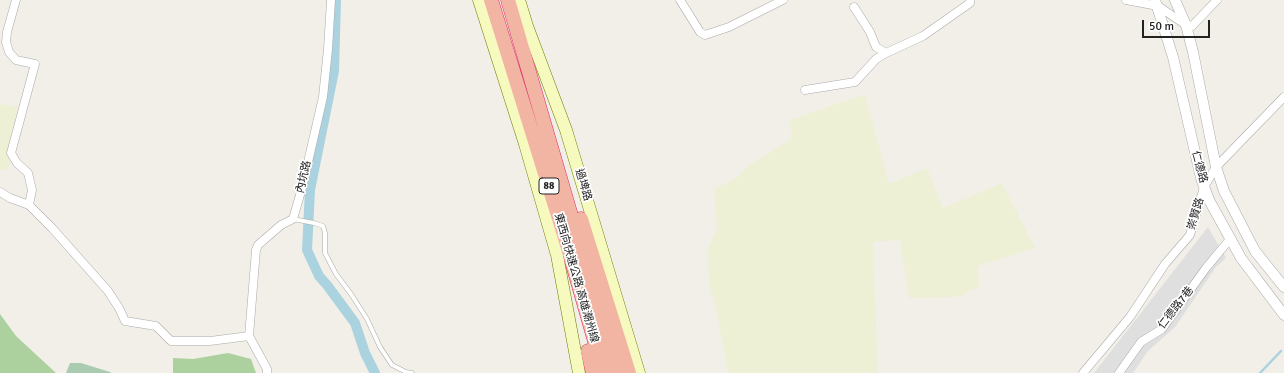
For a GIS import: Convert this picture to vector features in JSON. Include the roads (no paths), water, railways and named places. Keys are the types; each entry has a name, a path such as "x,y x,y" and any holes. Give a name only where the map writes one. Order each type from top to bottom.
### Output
{"highway":[{"name":"東西向快速公路 高雄潮州線","path":"491,0 569,251 604,373"},
{"name":"東西向快速公路 高雄潮州線","path":"508,0 617,373"},
{"path":"516,29 585,230 629,373"},
{"path":"569,251 570,272 593,373"}],"main road":[{"path":"480,0 525,144 556,255 579,373"},
{"name":"過埤路","path":"519,0 527,26 566,130 639,373"}],"street":[{"path":"16,0 7,32 6,42 9,52 16,60 35,64 11,153 17,163 28,173 32,190 29,205"},
{"name":"內坑路","path":"293,219 302,188 323,97 331,0"},
{"path":"680,0 700,32 705,35 729,26 783,0"},
{"path":"805,90 855,82 876,59 923,36 970,3 970,0"},
{"path":"1126,0 1157,3 1186,25 1192,26 1217,0"},
{"name":"仁德路","path":"1175,0 1186,25 1193,52 1216,167 1224,191 1255,251 1284,287"},
{"name":"仁德路","path":"1157,3 1174,57 1199,172 1209,200 1241,258 1284,315"},
{"path":"854,7 870,32 876,46 886,53"},
{"name":"崇賢路","path":"1083,373 1130,317 1166,264 1190,235 1204,186 1216,167 1284,97"},
{"path":"0,192 10,198 29,205 52,228 108,292 119,308 125,322 156,326 171,341 210,341 249,336"},
{"path":"267,373 267,369 249,336 256,250 258,245 281,225 293,219"},
{"name":"仁德路7巷","path":"1119,373 1141,342 1162,329 1206,268 1230,239"}],"lane":[{"path":"293,219 323,226 325,233 324,253 336,274 367,319 380,347 392,365 406,372 412,373"}],"waterway":[{"path":"336,0 334,71 310,190 307,250 319,276 355,323 365,353 375,373"},
{"path":"1260,373 1281,351"}]}
